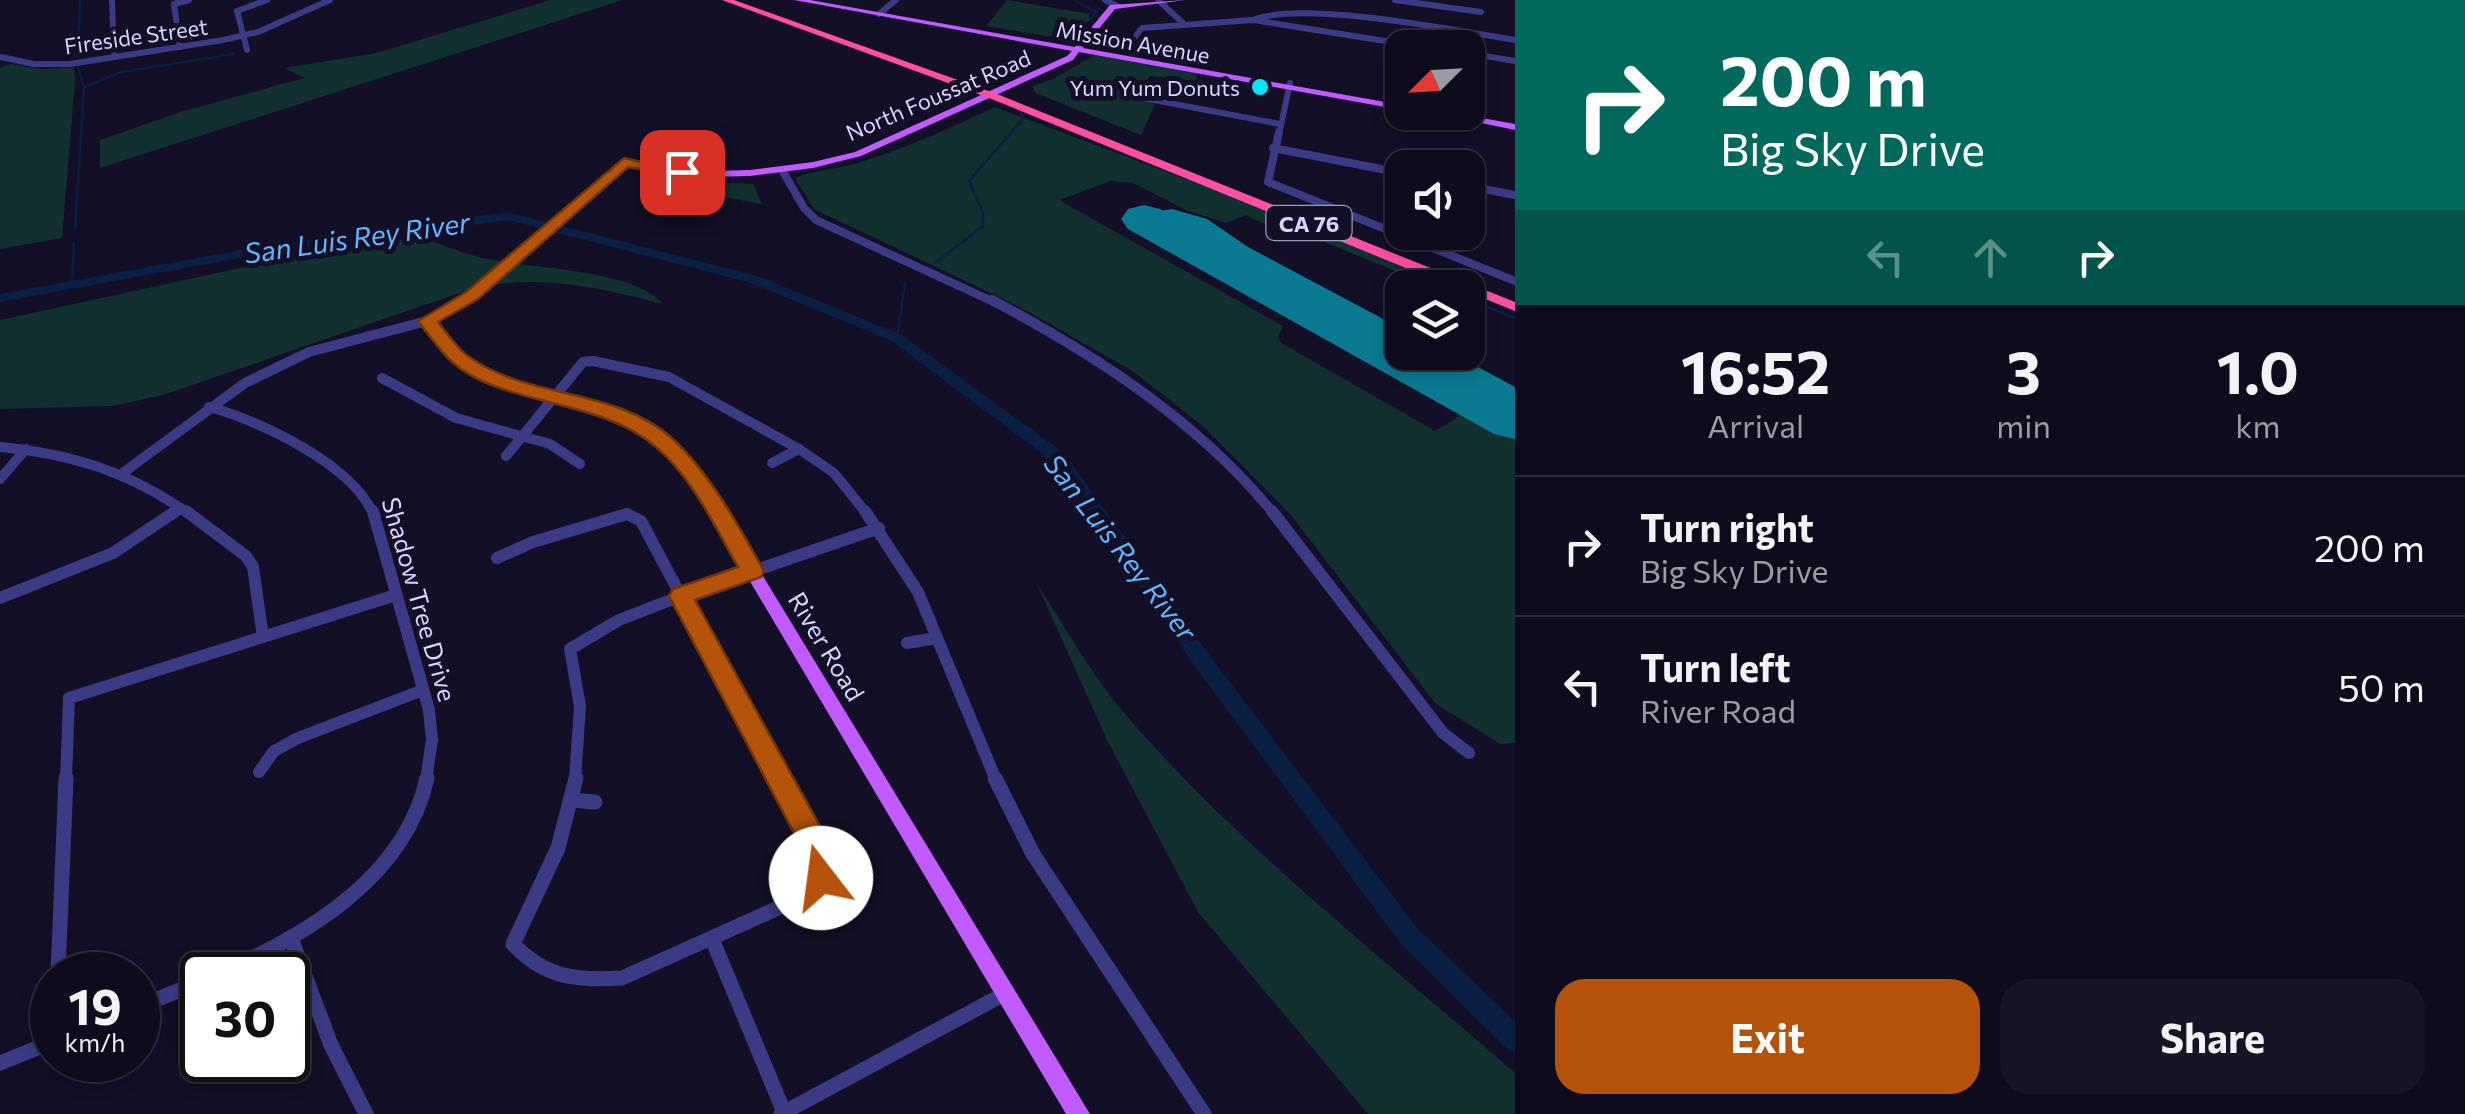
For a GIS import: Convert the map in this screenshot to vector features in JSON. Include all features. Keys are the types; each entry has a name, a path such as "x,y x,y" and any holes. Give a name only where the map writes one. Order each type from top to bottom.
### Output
{"highway":[{"name":"CA 76","path":"726,0 997,94 1515,306"},
{"name":"CA 76","path":"751,0 1515,295"}],"main road":[{"name":"Mission Avenue","path":"798,0 1385,102"},
{"name":"Mission Avenue","path":"818,0 880,13"},
{"path":"1117,6 1182,0"},
{"name":"North Foussat Road","path":"427,321 472,295 624,162 711,174 782,170 858,154 1070,58 1108,10 1117,6"},
{"name":"Mission Avenue","path":"1290,85 1385,103"},
{"path":"1485,117 1515,124"},
{"path":"1485,121 1515,124"},
{"name":"River Road","path":"427,321 460,359 500,380 626,419 664,442 702,488 1079,1114"}],"street":[{"path":"112,0 114,57"},
{"path":"180,47 174,4 189,0"},
{"path":"247,50 237,11 267,0"},
{"name":"Fireside Street","path":"0,61 48,66 243,36 330,0"},
{"path":"880,13 896,0"},
{"path":"1105,0 1117,6"},
{"path":"1158,0 1185,24"},
{"path":"1395,0 1481,12"},
{"path":"1253,20 1268,11 1308,7 1515,40"},
{"path":"1143,51 1126,48 1137,30 1154,25 1253,20 1385,41"},
{"path":"1485,57 1515,61"},
{"path":"1290,85 1266,179 1277,187 1515,281"},
{"path":"1143,98 1280,124"},
{"path":"1273,148 1385,170"},
{"path":"782,170 804,208 816,220 944,274 1019,311 1163,404 1237,471 1444,732 1469,753"},
{"path":"1485,189 1515,195"},
{"name":"North Foussat Road","path":"124,472 209,407 309,352 427,321"},
{"path":"506,456 583,362 593,361 670,377 799,449 834,473 879,528 918,592 1009,812 1033,854 1204,1114"},
{"path":"382,378 456,418 550,444 580,464"},
{"name":"Shadow Tree Drive","path":"209,407 239,415 350,479 373,510 430,718 430,761 422,792 405,830 369,879 292,941 268,952"},
{"path":"0,448 69,454 124,472 181,508 246,556 253,567 263,638"},
{"path":"0,479 26,449"},
{"path":"772,462 799,449"},
{"path":"0,598 113,554 181,508"},
{"path":"498,558 533,542 626,514 641,521 681,596 816,846 821,878 805,896 622,978 569,982 526,960 513,944 546,878 572,800 581,724 570,649 594,631 681,596 879,528"},
{"path":"59,952 69,698 396,595"},
{"path":"907,643 937,638"},
{"path":"259,772 274,751 298,738 423,690"},
{"path":"572,800 595,802"},
{"path":"712,940 782,1113 1006,993"},
{"path":"292,941 331,1044 366,1114"},
{"path":"0,1063 30,1051"}],"green space":[{"path":"551,0 623,0 100,168 100,140 184,111 304,78 284,68 376,53"},
{"path":"1007,0 1090,14 1088,17 1094,19 1080,24 1065,39 986,26"},
{"path":"1095,55 1198,72 1195,81 1150,76 1140,95 1131,94 1131,99 1155,104 1141,135 1035,93 1033,86"},
{"path":"10,64 43,69 74,67 75,81 62,238 0,249 0,68"},
{"path":"995,107 1263,208 1412,270 1393,270 1305,234 1296,239 1246,215 1227,223 1188,211 1133,183 1111,181 1059,200 1283,326 1278,337 1281,343 1435,431 1466,412 1515,439 1515,743 1500,744 1435,703 1291,515 1205,428 1170,400 1131,370 1018,306 814,209 795,178 856,164"},
{"path":"647,178 753,184 762,204 644,182"},
{"path":"419,237 484,258 630,284 663,304 568,284 496,284 471,289 163,395 112,406 0,409 0,320 290,257"},
{"path":"1036,582 1116,703 1207,802 1308,896 1515,1073 1515,1114 1368,1114 1198,912 1107,740"}],"waterway":[{"path":"78,58 80,0"},
{"path":"1074,0 1096,12"},
{"path":"1091,18 1100,8"},
{"path":"85,87 121,72 234,54"},
{"path":"75,230 84,88 78,66"},
{"path":"935,263 983,226 983,213 969,181 1024,118 1020,112"},
{"name":"San Luis Rey River","path":"0,298 268,249 508,216 756,280 897,338 1059,458 1206,666 1409,936 1515,1039"},
{"path":"72,285 74,242"},
{"path":"897,338 905,283"},
{"path":"1485,306 1515,318"}],"taxiway":[{"path":"1144,219 1172,215 1200,223 1241,251 1385,328"},
{"path":"1465,370 1515,397"}],"runway":[{"path":"1144,219 1515,420"}],"place":[{"name":"Yum Yum Donuts","path":"1260,87"}],"route":[{"path":"682,172 624,162 472,295 427,321 460,359 476,369 500,380 590,404 626,419 664,442 702,488 752,571 681,596 816,846 821,878"}]}
